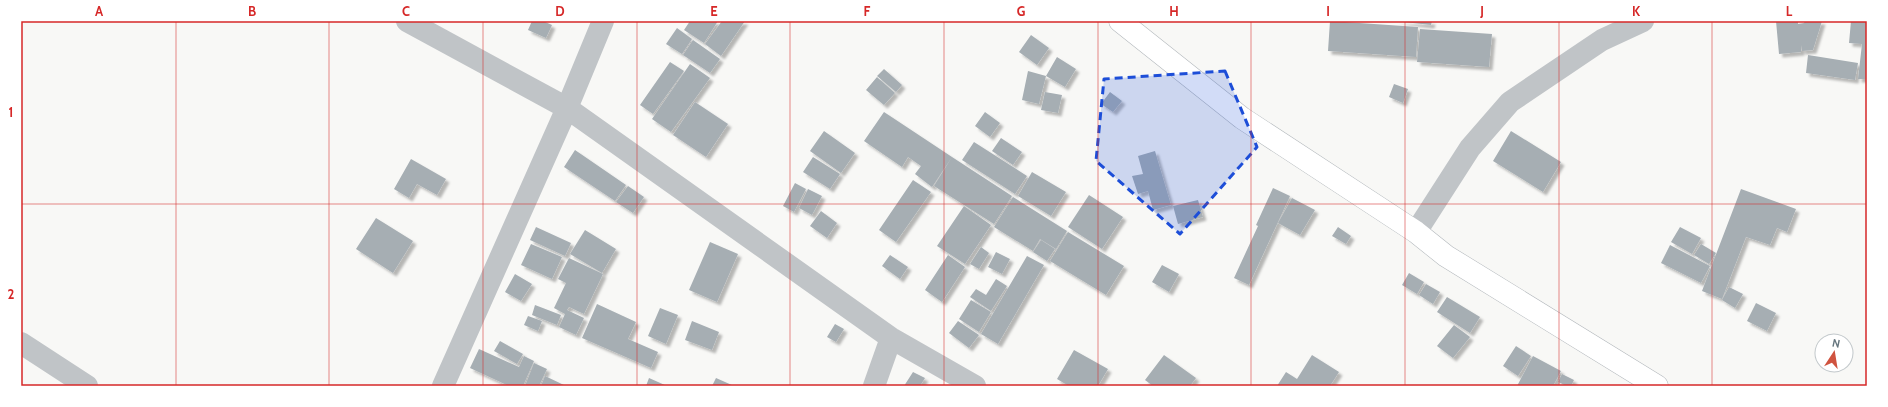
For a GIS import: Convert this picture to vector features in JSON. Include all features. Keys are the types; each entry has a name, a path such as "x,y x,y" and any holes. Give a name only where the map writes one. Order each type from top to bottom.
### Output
{"street":[{"path":"407,21 567,108 891,338 975,386"},
{"path":"443,386 567,108 603,21"},
{"path":"1120,21 1242,118 1416,232 1446,256 1657,386"},
{"path":"1416,232 1470,148 1510,102 1602,40 1643,21"},
{"path":"874,386 891,338"},
{"path":"21,343 87,386"}],"highlighted area":[{"path":"1225,71 1257,147 1180,234 1096,161 1104,79"}],"building":[{"path":"532,21 543,21 552,25 546,38 528,30"},
{"path":"690,21 718,21 704,43 684,30"},
{"path":"722,21 745,21 721,56 705,44"},
{"path":"1330,21 1418,27 1416,57 1328,51"},
{"path":"1394,21 1432,21 1431,25"},
{"path":"1776,21 1798,21 1798,24 1804,23 1805,21 1822,21 1813,50 1802,51 1801,45 1801,52 1779,54"},
{"path":"1851,21 1867,21 1867,79 1858,79 1862,44 1849,43"},
{"path":"677,28 692,39 682,54 666,44"},
{"path":"1420,29 1492,34 1489,67 1417,62"},
{"path":"1031,35 1049,48 1037,65 1019,52"},
{"path":"693,40 720,59 710,73 683,55"},
{"path":"1808,55 1858,63 1855,80 1806,73"},
{"path":"1057,57 1076,69 1065,87 1046,76"},
{"path":"670,62 684,71 653,114 640,105"},
{"path":"690,64 710,78 671,132 652,119"},
{"path":"884,69 902,85 896,92 877,76"},
{"path":"1028,71 1046,76 1039,104 1022,100"},
{"path":"877,77 895,93 884,105 866,90"},
{"path":"1394,84 1408,89 1403,103 1389,97"},
{"path":"1045,92 1062,95 1058,113 1041,110"},
{"path":"1110,92 1122,101 1113,112 1101,104"},
{"path":"695,102 728,124 706,157 673,135"},
{"path":"884,112 952,157 932,187 915,174 921,166 908,157 902,167 864,141"},
{"path":"985,112 1000,123 990,137 975,126"},
{"path":"824,131 855,153 841,173 810,151"},
{"path":"1511,131 1561,162 1543,192 1493,161"},
{"path":"1001,138 1022,152 1013,165 992,151"},
{"path":"974,142 1027,176 1015,194 962,160"},
{"path":"575,150 626,185 615,201 564,167"},
{"path":"1155,151 1171,205 1153,210 1148,191 1138,194 1132,176 1143,174 1138,156"},
{"path":"813,157 840,174 830,189 803,172"},
{"path":"952,157 1012,196 994,224 934,186"},
{"path":"411,159 446,179 437,195 417,184 409,198 394,189"},
{"path":"1032,172 1066,192 1051,216 1018,196"},
{"path":"913,180 931,192 896,242 879,230"},
{"path":"795,183 806,189 794,212 783,206"},
{"path":"628,186 644,197 633,213 616,202"},
{"path":"1273,188 1290,196 1249,285 1234,278 1258,226 1256,225"},
{"path":"808,189 822,196 812,215 799,208"},
{"path":"1741,189 1796,209 1787,232 1777,228 1770,245 1746,237 1722,299 1702,291"},
{"path":"1089,195 1123,217 1102,249 1068,227"},
{"path":"1013,197 1067,231 1056,249 1040,239 1033,251 994,227"},
{"path":"1292,198 1315,210 1300,235 1278,223"},
{"path":"1198,200 1203,217 1178,224 1173,206"},
{"path":"964,206 991,225 965,264 937,246"},
{"path":"821,211 837,223 827,238 810,226"},
{"path":"376,218 413,241 393,273 356,249"},
{"path":"536,227 571,243 565,256 530,240"},
{"path":"1338,227 1351,236 1346,244 1332,236"},
{"path":"1680,227 1701,238 1692,254 1671,242"},
{"path":"585,230 616,249 602,273 570,254"},
{"path":"1068,232 1124,266 1106,295 1050,261"},
{"path":"1041,240 1055,249 1047,261 1033,252"},
{"path":"710,242 738,254 717,302 689,290"},
{"path":"531,244 562,257 552,279 521,265"},
{"path":"1701,244 1716,253 1709,264 1694,255"},
{"path":"1670,245 1710,266 1701,283 1661,263"},
{"path":"981,247 989,253 979,269 970,264"},
{"path":"996,252 1010,259 1002,274 988,267"},
{"path":"890,255 908,267 900,279 882,266"},
{"path":"948,255 965,267 942,302 925,290"},
{"path":"1027,256 1044,265 998,344 981,334"},
{"path":"569,258 603,274 584,314 569,307 567,310 584,318 576,335 559,327 565,314 554,308 566,283 558,279"},
{"path":"1162,265 1179,274 1169,292 1152,282"},
{"path":"1409,273 1424,282 1417,294 1402,285"},
{"path":"515,274 532,284 521,301 505,292"},
{"path":"996,279 1007,286 991,311 970,297 976,289 986,295"},
{"path":"1426,284 1440,292 1433,304 1419,295"},
{"path":"1729,287 1743,294 1735,308 1722,300"},
{"path":"1447,297 1480,317 1470,333 1437,312"},
{"path":"971,300 991,312 979,332 959,319"},
{"path":"1756,303 1776,313 1767,331 1747,321"},
{"path":"597,304 636,322 628,339 658,352 651,368 582,338"},
{"path":"535,305 561,315 557,325 532,315"},
{"path":"660,308 678,315 666,344 648,336"},
{"path":"528,316 542,321 538,331 524,325"},
{"path":"692,321 719,332 712,350 685,340"},
{"path":"958,321 979,335 969,348 949,333"},
{"path":"835,324 844,329 836,342 827,337"},
{"path":"1454,325 1470,337 1453,358 1437,346"},
{"path":"500,341 523,354 517,364 494,351"},
{"path":"1516,346 1531,356 1518,376 1503,366"},
{"path":"479,349 519,367 524,356 534,361 523,386 509,386 470,368"},
{"path":"1074,350 1108,369 1098,386 1069,386 1057,379"},
{"path":"1164,355 1196,378 1190,386 1153,386 1145,380"},
{"path":"1312,355 1339,372 1330,386 1277,386 1286,372 1297,379"},
{"path":"1533,356 1561,371 1553,386 1517,386"},
{"path":"534,363 547,369 539,386 525,386"},
{"path":"913,372 925,378 920,386 904,386"},
{"path":"1562,374 1574,380 1571,386 1558,382"},
{"path":"545,376 566,386 541,386"},
{"path":"649,378 667,386 646,386"},
{"path":"716,378 734,386 712,386"}]}
